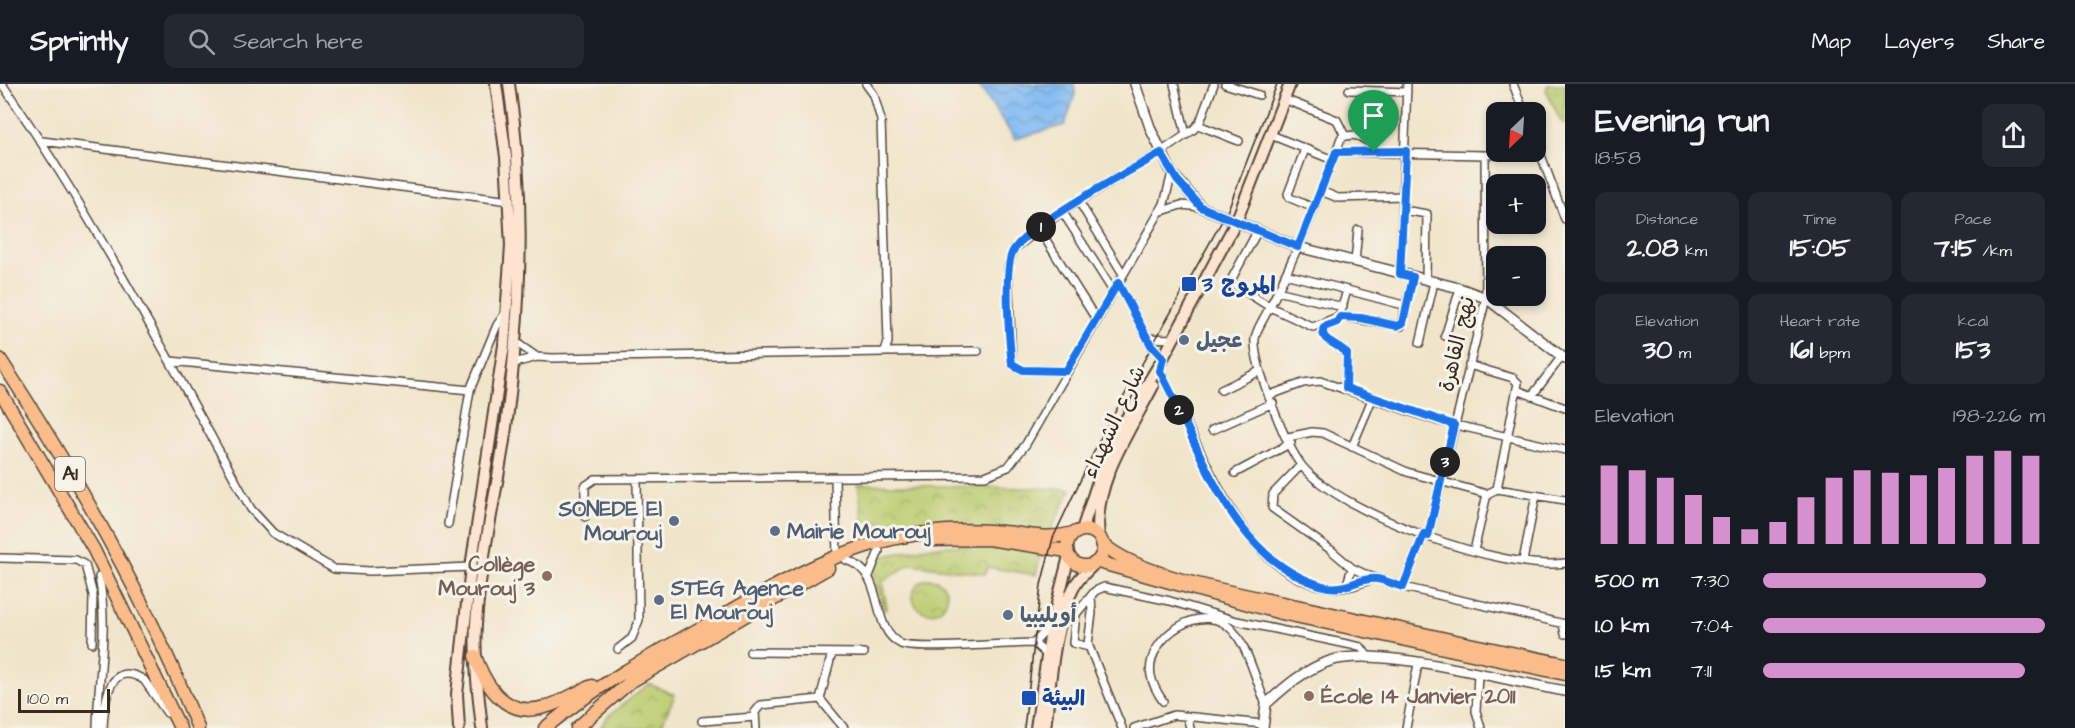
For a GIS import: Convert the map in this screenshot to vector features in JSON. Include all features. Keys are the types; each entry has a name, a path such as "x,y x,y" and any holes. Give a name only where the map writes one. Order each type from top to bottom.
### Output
{"highway":[{"name":"A1","path":"0,359 39,419 137,591 198,728"},
{"name":"A1","path":"0,391 94,550 178,728"},
{"path":"545,728 605,684 766,590 886,541 950,530 1003,531 1053,538 1088,530 1122,558 1138,565 1217,588 1565,664"},
{"path":"1068,554 1069,540 1079,531"},
{"path":"577,728 610,697 640,676 842,558 919,542 988,539 1068,554 1081,566 1095,564 1271,610 1565,674"},
{"path":"1095,564 1103,554 1101,540"},
{"path":"94,550 99,577"},
{"path":"475,656 491,690 505,702 521,708 546,707 586,688 605,684"},
{"path":"584,728 610,697"},
{"path":"189,705 205,728"}],"main road":[{"path":"458,726 458,694 471,567 503,353 511,246 510,201 496,84"},
{"path":"482,728 475,656 477,608 514,363 521,245 521,202 516,131 509,84"},
{"name":"شارع الشهداء","path":"1079,531 1109,454 1236,222 1290,84"},
{"name":"شارع الشهداء","path":"1101,540 1098,520 1105,486 1160,364"},
{"path":"1036,728 1052,624 1068,554"},
{"path":"1045,728 1056,646 1065,609 1075,585 1095,564"}],"street":[{"path":"2,84 42,141 111,254 251,509 273,533 337,570 471,567"},
{"path":"866,84 874,95 881,120 888,342 885,352"},
{"path":"1134,84 1161,153 1172,173 1201,207"},
{"path":"1174,84 1186,135"},
{"path":"1066,371 1023,370 1012,364 1008,267 1014,249 1078,200 1161,153 1186,135 1198,125 1214,84"},
{"path":"1226,84 1259,95"},
{"path":"1513,84 1520,102"},
{"path":"1349,90 1362,87 1407,88 1400,274"},
{"path":"1284,99 1340,122 1345,136"},
{"path":"1198,125 1239,141"},
{"path":"1271,135 1332,160"},
{"path":"1374,152 1365,138 1345,136 1340,139 1298,247 1255,338 1260,371 1289,440 1302,465 1340,495 1426,535 1474,551 1540,565 1565,563"},
{"path":"42,141 510,201"},
{"path":"1305,149 1288,194 1290,198 1314,208"},
{"path":"1336,152 1406,151 1485,155"},
{"name":"نهج القاهرة","path":"1403,587 1426,535 1486,298 1485,155"},
{"path":"1544,162 1565,219"},
{"path":"585,517 585,490 588,482 595,479 698,483 985,476 996,473 1016,459 1159,212 1170,189 1172,173"},
{"path":"1321,190 1338,198 1403,196"},
{"path":"1078,200 1124,274"},
{"path":"1159,212 1181,205 1201,207 1298,247 1460,289 1486,298"},
{"path":"1403,210 1427,214 1430,281 1420,343"},
{"path":"1062,211 1113,291"},
{"path":"1039,229 1096,319"},
{"path":"1355,262 1358,230"},
{"path":"1257,232 1230,282 1270,307 1313,327 1340,317 1401,326 1413,277"},
{"path":"1285,274 1407,306"},
{"path":"1118,283 1160,364 1210,471 1244,531 1286,570 1324,586 1347,587 1376,578"},
{"path":"1445,336 1460,289"},
{"path":"1346,388 1347,354 1324,338 1322,332 1324,327 1337,322 1340,317 1347,290"},
{"path":"1277,291 1343,308"},
{"path":"1496,306 1563,358 1532,396"},
{"path":"448,524 470,390 497,325 506,312"},
{"path":"1147,338 1174,339"},
{"path":"514,341 537,357"},
{"path":"514,363 537,357 978,351"},
{"path":"170,361 470,390"},
{"path":"1469,366 1517,380 1517,390 1497,489"},
{"path":"1221,390 1260,371"},
{"path":"1212,430 1313,380 1346,388 1454,425 1565,450"},
{"path":"1517,390 1565,408"},
{"path":"1352,447 1373,397"},
{"path":"1235,473 1289,440 1317,432 1439,482 1487,494 1497,489 1565,500"},
{"path":"1302,465 1274,494 1272,508 1352,568 1403,587 1564,624 1565,634"},
{"path":"836,478 842,558 859,566 869,576 890,634 902,645 922,647 1034,643 1047,654"},
{"path":"618,649 632,638 639,620 637,480"},
{"path":"1474,551 1487,494"},
{"path":"1523,561 1536,495"},
{"path":"869,576 879,551"},
{"path":"0,558 81,562 87,570 93,591 92,642"},
{"path":"1347,587 1352,568"},
{"path":"97,728 94,691 105,622 99,577"},
{"path":"1089,647 1075,645 1072,640 1075,617 1090,596 1104,587 1199,610 1216,618 1234,631 1266,704 1263,726 1169,716 1134,728"},
{"path":"1090,596 1092,613 1089,647 1122,728"},
{"path":"1196,620 1199,610"},
{"path":"1163,702 1150,675 1155,650 1164,637 1196,620 1216,618 1361,647 1369,658"},
{"path":"1034,643 1052,624"},
{"path":"750,652 864,653"},
{"path":"820,699 832,653"},
{"path":"1266,704 1301,675 1322,664 1350,657 1418,663 1565,691"},
{"path":"1406,728 1418,663"},
{"path":"1478,674 1476,711 1481,728"},
{"path":"103,728 108,690 118,678 129,675 147,682 178,728"},
{"path":"756,728 755,717 761,705 820,699"},
{"path":"820,699 844,728"},
{"path":"1186,716 1190,728"},
{"path":"702,721 755,717"}],"green space":[{"path":"1548,84 1565,84 1565,124 1560,120 1546,90"},
{"path":"858,484 1071,489 1049,534 922,528 866,540"},
{"path":"991,545 1041,552 1036,575 987,567 985,574 910,564 882,582 887,609 884,610 873,575 881,557 931,546"},
{"path":"930,579 942,584 947,596 942,608 930,613 918,608 913,596 918,584"},
{"path":"649,684 675,695 660,728 600,728 608,716"}],"water":[{"path":"978,84 1074,84 1075,94 1065,125 1015,139"}],"tram line":[{"path":"1024,728 1041,585 1053,538 1100,439 1227,212 1277,84"}],"place":[{"name":"المروج 3","path":"1189,284"},
{"name":"عجيل","path":"1184,340"},
{"name":"SONEDE El Mourouj","path":"674,521"},
{"name":"Mairie Mourouj","path":"775,531"},
{"name":"Collège Mourouj 3","path":"547,576"},
{"name":"STEG Agence El Mourouj","path":"659,600"},
{"name":"أويليبيا","path":"1008,615"},
{"name":"École 14 Janvier 2011","path":"1309,696"},
{"name":"البيئة","path":"1029,698"}],"route":[{"path":"1406,151 1400,274 1413,277 1403,323 1397,326 1361,318 1340,317 1337,322 1324,327 1322,332 1324,338 1347,354 1346,388 1430,419 1454,425 1428,536 1424,534 1403,587 1376,578 1347,587 1332,588 1299,577 1274,562 1252,541 1236,520 1160,371 1163,358 1151,345 1118,283 1066,371 1023,370 1014,366 1012,364 1008,267 1017,245 1078,200 1161,153 1177,180 1201,207 1298,247 1336,152 1374,152 1406,151"}]}
